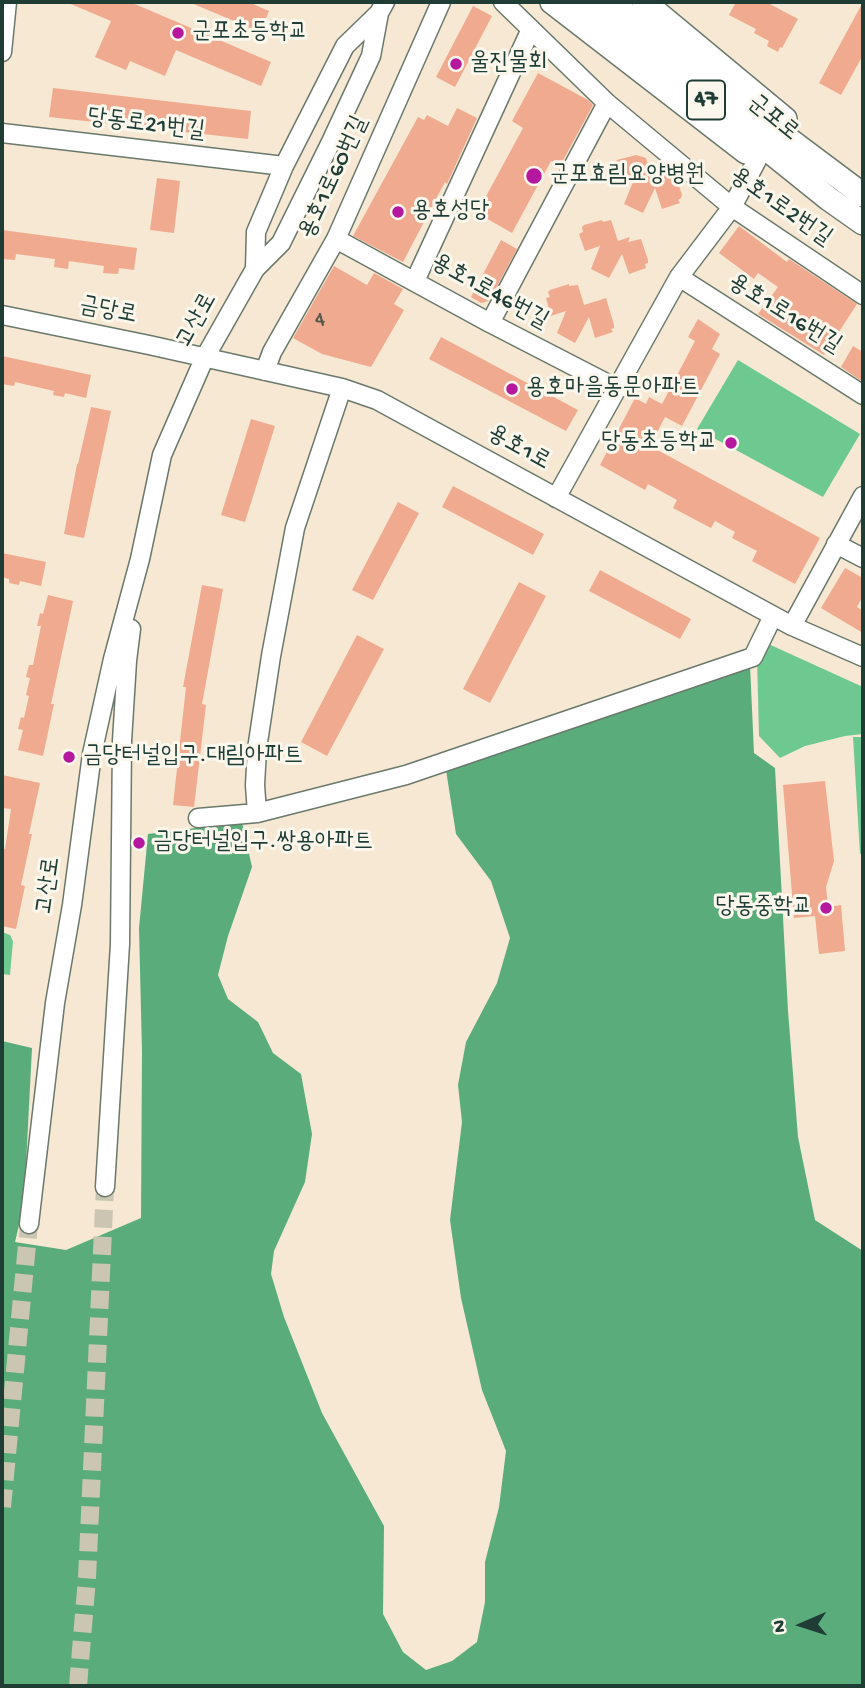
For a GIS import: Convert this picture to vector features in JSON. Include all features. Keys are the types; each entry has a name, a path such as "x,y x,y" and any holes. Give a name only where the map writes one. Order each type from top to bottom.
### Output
{"main road":[{"path":"552,2 757,160 796,185 829,199"},
{"name":"군포로","path":"584,2 829,199 863,223"},
{"name":"군포로","path":"611,2 688,64 863,195"},
{"name":"47","path":"644,2 797,129 816,160"}],"street":[{"path":"2,52 7,2"},
{"name":"용호1로60번길","path":"265,371 272,352 336,239 441,2"},
{"name":"용호1로2번길","path":"503,2 607,103 732,207 863,295"},
{"name":"고산로","path":"255,269 256,232 284,166 345,46 382,7"},
{"name":"고산로","path":"29,1224 55,1003 72,905 92,754 113,659 141,559 162,456 204,359 255,269 281,243 330,144 371,56 382,7"},
{"path":"415,281 531,29"},
{"path":"490,323 607,103"},
{"name":"당동로21번길","path":"2,134 284,166"},
{"path":"556,498 679,277 732,207 757,160"},
{"name":"용호1로46번길","path":"336,239 618,389"},
{"name":"용호1로16번길","path":"679,277 863,394"},
{"name":"금당로","path":"2,315 204,359"},
{"name":"용호1로","path":"204,359 342,388 377,400 773,616 863,657"},
{"path":"257,813 257,749 295,528 342,388"},
{"path":"792,626 863,496"},
{"path":"836,544 863,558"},
{"name":"고산로","path":"104,1187 120,944 125,688 141,559"},
{"path":"198,818 257,813 406,775 753,657 773,616"}],"green space":[{"path":"738,360 860,434 823,497 697,429"},
{"path":"764,642 863,687 863,734 805,746 780,758 759,736 757,657"},
{"path":"750,665 754,753 775,768 788,1011 798,1137 815,1220 863,1251 863,1686 2,1686 2,1041 32,1048 24,1204 15,1242 66,1250 141,1218 142,1052 139,928 148,834 242,822 252,867 228,936 218,975 228,999 258,1022 273,1053 301,1074 312,1134 305,1182 274,1251 271,1274 284,1317 322,1413 384,1526 383,1614 403,1652 426,1670 452,1661 477,1642 485,1602 485,1562 499,1507 506,1451 482,1390 461,1298 450,1220 462,1122 458,1085 466,1042 497,983 510,938 491,881 456,834 446,770"},
{"path":"853,737 863,737 863,853 860,854"},
{"path":"2,932 10,935 13,941 10,975 2,974"}],"building":[{"path":"66,2 130,2 271,62 261,86 176,50 165,76 130,61 126,70 95,57 111,21"},
{"path":"189,2 248,2 269,11 260,32"},
{"path":"736,2 766,2 798,19 778,52 767,46 769,41 754,33 756,29 729,15"},
{"path":"863,2 863,55 841,95 819,83"},
{"path":"473,6 492,16 455,87 436,77"},
{"path":"538,73 593,105 560,166 551,161 512,233 477,213 523,128 512,121"},
{"path":"53,88 251,111 248,139 49,117"},
{"path":"457,108 477,118 447,184 445,182 403,262 353,236 418,117 424,120 427,115 448,126"},
{"path":"636,155 646,158 651,176 669,170 675,174 682,195 678,200 680,203 662,209 655,188 643,213 624,204 633,182 618,186 613,169 617,168 617,160"},
{"path":"157,178 180,181 174,233 150,230"},
{"path":"611,220 618,241 630,237 628,242 641,239 648,260 646,268 629,274 622,254 609,278 591,269 600,246 585,251 579,234 583,232 584,225"},
{"path":"739,226 787,262 789,259 857,304 824,355 758,314 778,287 758,273 754,279 719,253"},
{"path":"2,230 137,248 134,270 119,268 118,274 103,273 104,266 69,261 68,269 54,267 55,259 16,254 15,260 2,259"},
{"path":"501,240 517,249 489,301 481,303 471,297"},
{"path":"334,266 367,285 374,273 403,289 394,304 404,310 371,367 322,354 293,338"},
{"path":"569,284 578,285 584,305 606,298 614,325 611,329 613,332 595,338 589,317 575,343 557,333 566,311 551,316 546,298 550,297 550,290"},
{"path":"698,319 720,334 712,349 720,354 682,426 665,417 650,446 820,538 795,584 752,561 757,551 732,538 735,532 715,521 711,528 673,508 677,500 648,484 645,490 600,465 635,398 646,404 649,397 662,404 695,341 688,337"},
{"name":"용호마을동문아파트","path":"441,337 578,410 566,431 429,359"},
{"path":"853,346 863,352 863,382 841,367"},
{"path":"2,356 91,375 86,398 65,393 64,397 53,395 54,391 15,382 14,386 2,384"},
{"path":"91,407 111,411 84,538 64,534"},
{"path":"251,419 275,426 245,522 221,515"},
{"path":"453,486 544,534 533,555 442,507"},
{"path":"398,502 419,513 373,600 352,590"},
{"path":"2,553 46,562 41,586 20,581 19,585 9,583 9,579 2,577"},
{"path":"845,568 863,578 863,596 857,607 863,611 863,633 821,608"},
{"path":"600,570 691,619 680,639 589,591"},
{"path":"519,582 546,596 490,703 463,689"},
{"path":"202,585 223,589 202,704 206,705 194,807 173,805 186,687 183,687"},
{"path":"48,595 73,601 43,756 18,750 23,730 18,729 21,717 24,718 29,696 26,695 30,678 26,677 29,665 33,665 41,626 37,626"},
{"path":"357,635 384,649 327,756 301,742"},
{"path":"2,775 40,783 29,834 32,834 21,885 25,886 16,929 2,926 2,848 5,849 11,809 2,808"},
{"path":"825,781 834,861 826,887 828,907 841,905 845,951 819,954 815,916 794,918 783,785"}],"tunnel":[{"path":"78,1686 87,1578 105,1187"},
{"path":"2,1507 29,1224"}],"place":[{"name":"군포초등학교","path":"178,33"},
{"name":"울진물회","path":"456,64"},
{"name":"군포효림요양병원","path":"534,176"},
{"name":"용호성당","path":"398,212"},
{"name":"용호마을동문아파트","path":"512,389"},
{"name":"당동초등학교","path":"731,443"},
{"name":"금당터널입구.대림아파트","path":"69,757"},
{"name":"금당터널입구.쌍용아파트","path":"139,843"},
{"name":"당동중학교","path":"826,908"}]}
